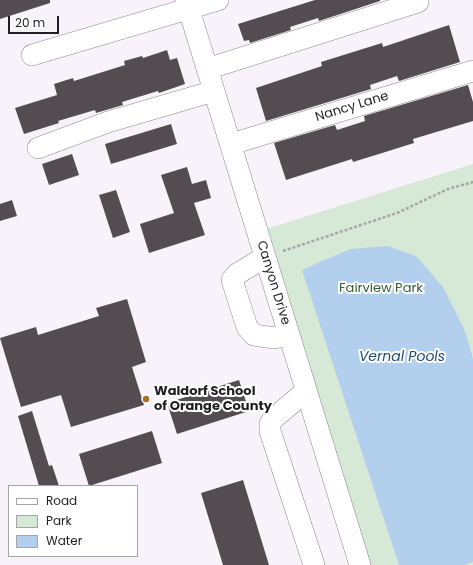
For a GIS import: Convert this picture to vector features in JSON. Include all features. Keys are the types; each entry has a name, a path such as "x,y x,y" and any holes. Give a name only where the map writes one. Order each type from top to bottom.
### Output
{"street":[{"path":"32,56 187,4 218,0"},
{"path":"207,69 418,2"},
{"name":"Canyon Drive","path":"187,4 360,565"},
{"name":"Nancy Lane","path":"231,144 473,71"},
{"path":"38,148 108,122 214,91"},
{"path":"265,257 237,274 232,280 247,328 254,335 274,338 289,335"},
{"path":"306,391 273,419 270,424 270,432 314,565"}],"path":[{"path":"265,257 397,213 448,189 473,182"}],"green space":[{"name":"Vernal Pools","path":"473,164 473,565 370,565 266,229"}],"water":[{"name":"Vernal Pools","path":"388,246 416,256 443,287 465,331 473,359 473,562 466,565 399,565 302,270 350,249"}],"building":[{"path":"0,0 50,0 50,3 0,19"},
{"path":"315,0 380,1 319,21 318,18 290,27 291,30 250,43 249,40 244,41 238,24"},
{"path":"449,25 460,62 399,81 397,76 370,85 371,89 266,121 256,88 322,66 321,62 382,43 383,47"},
{"path":"167,50 170,60 177,58 185,84 159,93 158,91 122,102 123,105 96,113 95,110 58,121 59,123 24,134 15,108 57,95 54,84 73,78 74,81 125,65 124,61 142,56 143,58"},
{"path":"468,85 473,102 473,121 413,139 414,143 353,162 352,159 286,180 274,143 335,125 337,130 365,121 364,116"},
{"path":"171,124 177,144 111,164 105,144"},
{"path":"72,154 79,175 49,185 42,164"},
{"path":"187,167 192,184 206,180 211,198 194,203 205,235 149,253 140,224 174,213 161,175"},
{"path":"116,190 130,232 113,238 99,195"},
{"path":"12,200 17,216 0,221 0,204"},
{"path":"127,299 146,362 132,367 144,405 71,427 61,395 21,407 0,338 36,327 38,335 99,316 96,308"},
{"path":"239,380 249,411 177,434 167,403"},
{"path":"32,411 49,466 52,465 59,485 39,485 18,416"},
{"path":"152,431 162,463 89,485 79,454"},
{"path":"243,480 269,565 223,565 201,493"}],"place":[{"name":"Waldorf School of Orange County","path":"146,399"}],"park label":[{"name":"Fairview Park","path":"381,289"}]}
